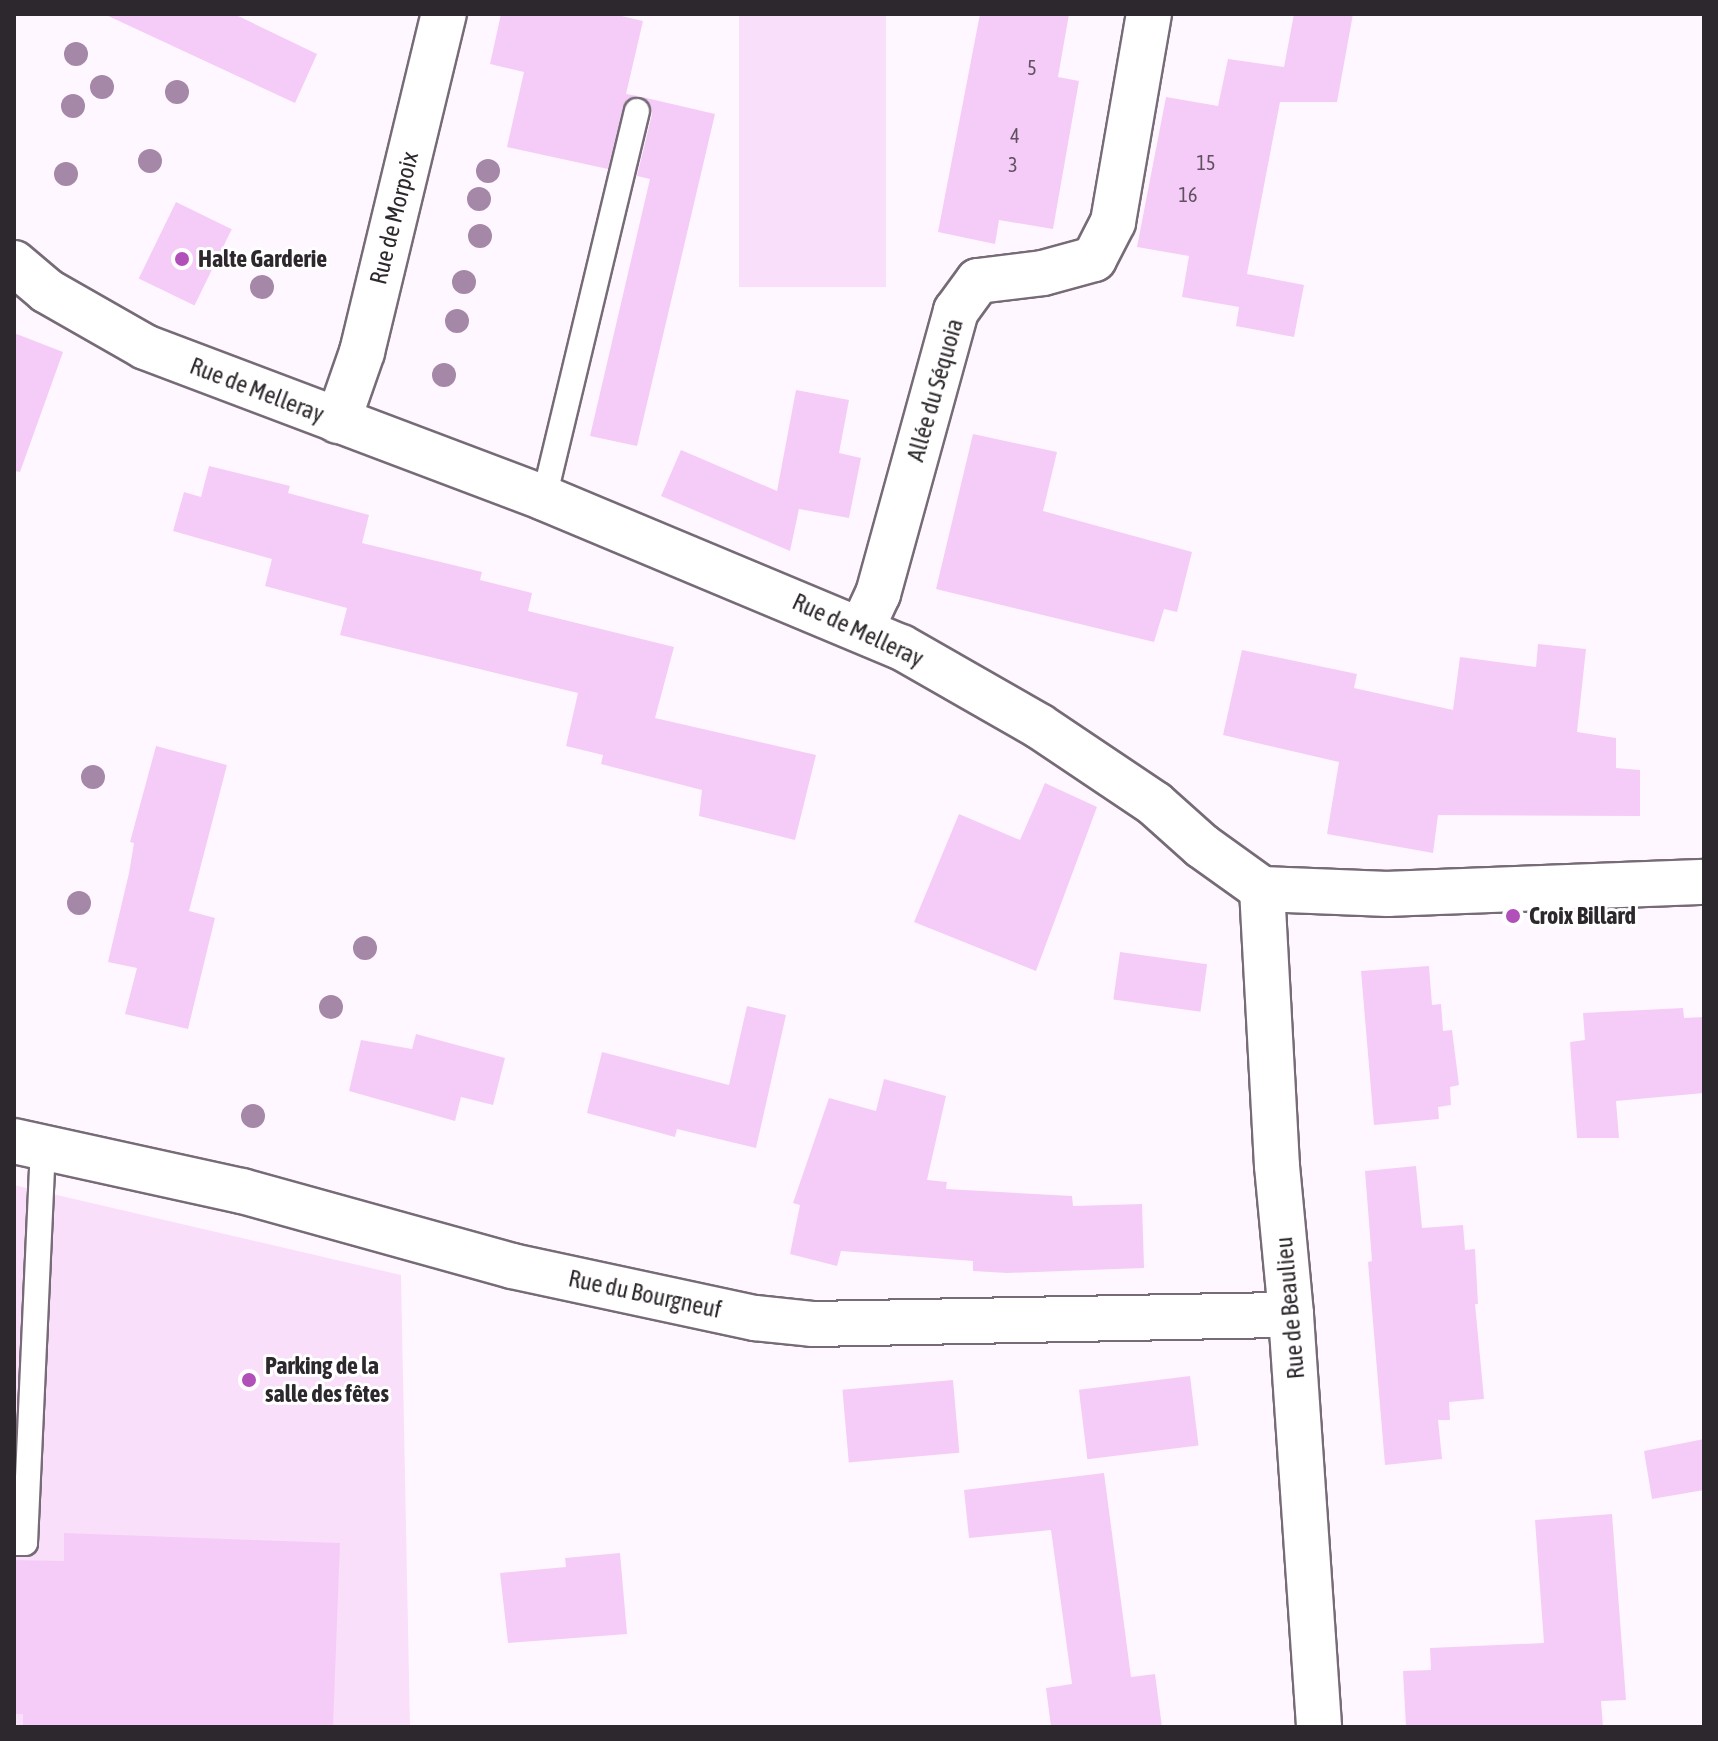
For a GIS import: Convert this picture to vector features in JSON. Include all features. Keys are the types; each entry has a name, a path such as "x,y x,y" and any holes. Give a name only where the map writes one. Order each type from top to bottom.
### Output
{"street":[{"name":"Rue de Morpoix","path":"338,421 362,352 444,14"},
{"name":"Allée du Séquoia","path":"862,628 878,594 956,311 978,281 1043,273 1094,259 1113,222 1149,14"},
{"name":"Rue de Melleray","path":"14,263 47,291 145,347 544,498 862,628 1039,726 1155,804 1202,846 1262,889"},
{"path":"1262,889 1388,894 1704,882"},
{"name":"Rue de Beaulieu","path":"1262,889 1277,1166 1291,1315 1319,1727"},
{"name":"Rue du Bourgneuf","path":"29,1143 256,1194 512,1266 755,1318 812,1324 1291,1315"}],"lane":[{"path":"544,498 637,111"},
{"path":"14,1543 25,1543 29,1143"}],"shaded area":[{"path":"739,14 886,14 886,287 739,287"},
{"path":"14,1185 401,1275 410,1727 14,1727"}],"building":[{"path":"104,14 234,14 317,54 295,103"},
{"path":"501,14 613,14 643,21 626,94 638,96 627,100 623,107 608,169 507,147 524,72 490,64"},
{"path":"980,14 1069,14 1058,77 1079,81 1053,229 999,220 995,244 938,232"},
{"path":"1294,14 1353,14 1337,102 1280,102 1247,274 1304,285 1294,337 1236,326 1239,307 1182,297 1189,256 1137,247 1166,97 1218,106 1228,59 1284,67"},
{"path":"642,97 715,114 637,446 590,436 650,179 637,176 652,114 651,106"},
{"path":"176,202 232,229 194,306 139,278"},
{"path":"14,333 63,352 20,472 14,471"},
{"path":"796,390 849,400 839,453 861,458 849,518 799,509 790,551 661,496 681,450 777,491"},
{"path":"973,434 1057,452 1043,511 1192,552 1177,612 1164,609 1154,642 936,589"},
{"path":"209,466 290,486 288,493 369,515 362,543 482,572 480,580 532,593 528,611 674,647 655,718 816,755 795,840 699,816 702,790 601,764 603,755 566,746 578,693 340,635 347,608 265,586 272,559 173,531 184,492 201,497"},
{"path":"1538,644 1586,649 1577,732 1616,738 1616,768 1640,770 1640,816 1438,815 1433,853 1327,834 1339,762 1223,735 1242,650 1357,674 1354,688 1453,710 1460,657 1536,667"},
{"path":"156,746 227,765 189,911 215,918 188,1029 125,1014 137,968 108,962 129,873 134,843 130,842"},
{"path":"1045,783 1097,807 1036,971 914,922 959,814 1020,840"},
{"path":"1120,952 1207,964 1200,1012 1113,1000"},
{"path":"1429,966 1432,1005 1441,1004 1443,1031 1452,1030 1459,1085 1450,1087 1451,1105 1438,1107 1439,1119 1374,1125 1361,971"},
{"path":"747,1006 786,1015 756,1148 677,1129 675,1137 587,1113 602,1052 729,1085"},
{"path":"1683,1008 1684,1018 1704,1017 1704,1093 1616,1101 1619,1138 1577,1138 1570,1042 1585,1040 1583,1013"},
{"path":"416,1034 505,1058 493,1105 461,1097 455,1121 349,1091 361,1040 412,1049"},
{"path":"884,1079 946,1096 927,1180 947,1182 946,1189 1072,1196 1073,1206 1142,1204 1144,1268 1007,1273 973,1271 973,1261 841,1251 837,1266 790,1254 800,1205 793,1203 829,1098 876,1111"},
{"path":"1416,1166 1422,1228 1463,1225 1465,1250 1475,1249 1478,1304 1475,1304 1484,1399 1449,1402 1450,1420 1438,1420 1442,1459 1385,1465 1368,1262 1372,1261 1365,1171"},
{"path":"1190,1376 1199,1445 1087,1459 1079,1390"},
{"path":"953,1380 959,1453 849,1462 842,1390"},
{"path":"1704,1439 1704,1490 1652,1499 1644,1451"},
{"path":"1104,1473 1131,1677 1155,1674 1162,1727 1051,1727 1046,1688 1072,1684 1051,1530 969,1538 964,1490"},
{"path":"1612,1514 1626,1700 1601,1701 1603,1727 1406,1727 1403,1671 1431,1670 1430,1648 1544,1643 1535,1520"},
{"path":"64,1533 340,1543 333,1727 23,1727 23,1714 14,1714 14,1560 64,1561"},
{"path":"620,1553 627,1634 508,1643 500,1573 566,1567 565,1558"}],"place":[{"name":"Halte Garderie","path":"182,259"},
{"name":"Croix Billard","path":"1513,916"},
{"name":"Parking de la salle des fêtes","path":"249,1380"}]}
